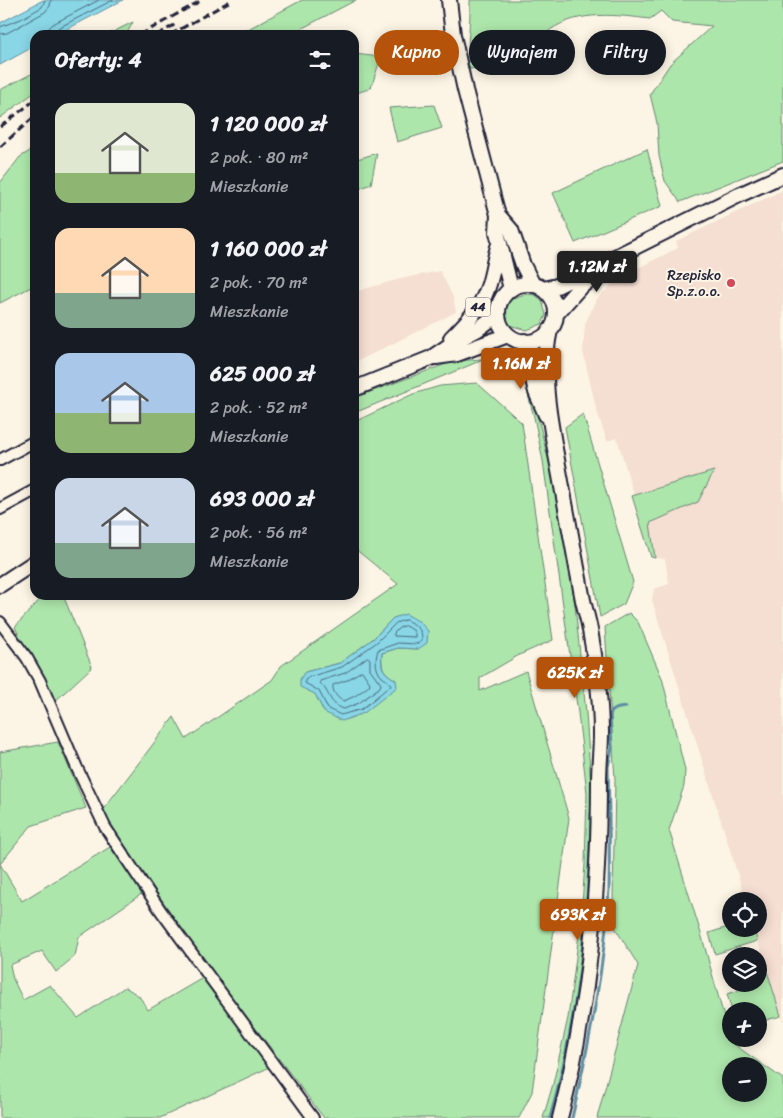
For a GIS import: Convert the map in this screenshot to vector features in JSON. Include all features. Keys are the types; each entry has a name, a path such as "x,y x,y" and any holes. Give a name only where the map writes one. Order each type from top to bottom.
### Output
{"main road":[{"name":"44","path":"431,358 457,354 508,335 501,326 498,314 500,303 510,289 497,232 498,215 465,90 453,35 449,0"},
{"path":"510,289 521,285 538,287 557,286 599,264 618,257 645,241 722,203 783,175"},
{"name":"44","path":"498,215 511,230 523,265 538,287 551,298 556,314"},
{"name":"44","path":"431,358 466,323 479,306 489,286 500,241"},
{"path":"560,1118 581,1021 593,934 599,836 601,734 599,696 590,628 582,598 551,427 546,347 556,314 579,288 618,257"},
{"name":"44","path":"359,387 431,358 478,329 498,314"},
{"path":"508,335 524,341 541,338 550,330"},
{"path":"524,341 536,392 551,427"},
{"path":"0,585 30,565"}],"street":[{"path":"0,460 30,444"},
{"path":"0,509 30,493"},
{"path":"0,622 27,658 40,681 104,827 161,911 313,1118"}],"shaded area":[{"path":"783,190 783,1022 767,971 767,947 760,947 756,937 767,937 767,892 743,892 652,600 654,589 669,584 665,559 651,557 632,496 634,495 617,438 607,441 596,408 583,352 585,324 596,300 618,278 678,248 676,241"},
{"path":"440,271 453,297 456,312 359,360 359,291 400,279"}],"green space":[{"path":"302,0 356,0 299,30 246,30"},
{"path":"470,0 783,0 783,161 680,202 665,181 659,156 657,123 650,94 663,75 666,75 666,70 670,64 712,26 672,22 661,11 650,19 612,15 573,19 550,30 469,30"},
{"path":"133,22 129,30 117,30"},
{"path":"469,34 469,69 468,52"},
{"path":"359,55 374,56 375,75 371,88 359,92"},
{"path":"30,75 30,96 0,118 0,90"},
{"path":"434,105 442,128 397,142 389,108"},
{"path":"647,149 662,206 575,243 553,193"},
{"path":"30,151 30,288 0,303 0,183 20,157"},
{"path":"377,153 371,184 359,189 359,158"},
{"path":"528,294 535,295 542,300 546,315 542,324 527,330 505,324 504,312 508,303 516,297"},
{"path":"482,359 359,411 359,396 454,361"},
{"path":"527,374 552,474 568,556 586,713 593,815 591,877 578,1005 566,1064 552,1118 543,1118 568,1018 581,919 587,793 578,713 543,461 523,376"},
{"path":"477,383 522,423 553,640 519,655 480,678 480,691 526,671 569,818 532,1092 519,1118 324,1118 202,958 101,812 174,717 186,739 272,680 281,666 398,584 359,552 359,420 413,394 440,386","holes":["393,618 418,649 398,648 382,653 384,670 396,680 324,712 305,672 340,663 374,638"]},
{"path":"583,414 633,582 624,604 600,617 565,427"},
{"path":"714,471 698,502 650,523 655,558 651,557 632,496"},
{"path":"39,600 65,600 92,667 51,705 15,627"},
{"path":"629,613 638,622 662,678 685,770 684,786 669,830 722,1010 722,1047 738,1047 752,1057 722,1057 722,1102 767,1102 767,1068 783,1079 783,1118 597,1118 638,965 609,918 613,901 615,779 605,627"},
{"path":"58,742 86,808 31,826 0,864 0,752"},
{"path":"110,847 143,893 79,937 75,956 56,972 42,951 10,965 13,979 23,1000 50,985 78,1018 125,987 139,996 148,1010 206,976 270,1067 160,1118 0,1118 0,864 22,901"},
{"path":"722,929 722,937 756,937 757,941 738,947 722,947 722,952 715,954 709,933"},
{"path":"767,971 781,1016 767,1020 767,1002 729,1002 727,994 733,992 767,992"}],"water":[{"path":"43,0 123,0 66,30 30,30 30,49 0,65 0,23"},
{"path":"406,614 420,622 428,631 427,643 418,649 398,648 382,653 383,670 396,680 397,687 364,713 342,721 324,712 315,694 300,687 300,679 305,672 340,663 374,638 393,618"}],"waterway":[{"path":"572,1118 595,1004 607,918 609,889 608,767 612,748 610,714 615,709 626,707"},
{"path":"550,1118 560,1081 575,1005 585,929 591,813"}],"railway":[{"path":"149,30 202,0"},
{"path":"179,30 232,0"},
{"path":"166,30 176,24"},
{"path":"0,127 30,104"},
{"path":"0,147 30,120"}],"place":[{"name":"Rzepisko Sp.z.o.o.","path":"731,283"}]}
